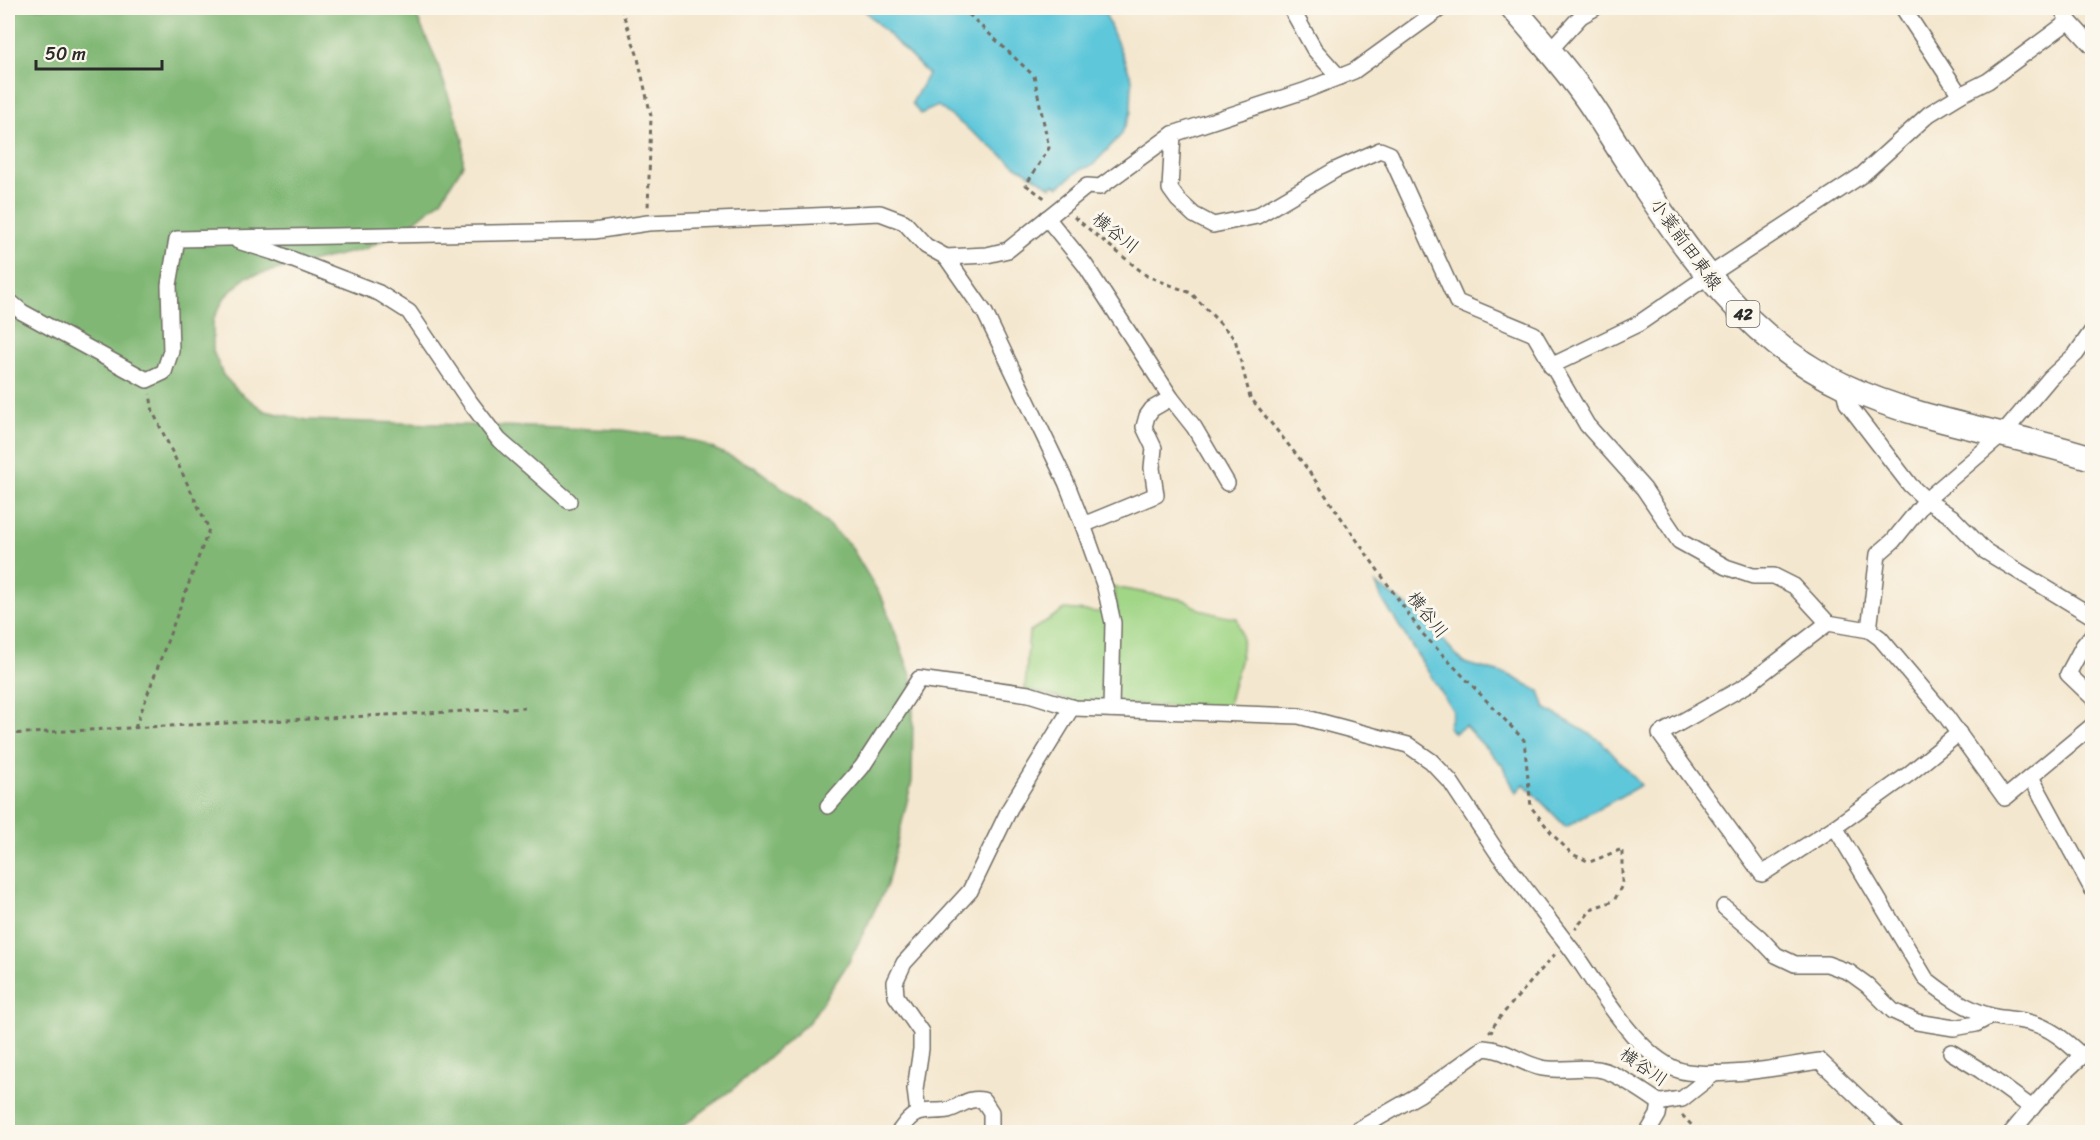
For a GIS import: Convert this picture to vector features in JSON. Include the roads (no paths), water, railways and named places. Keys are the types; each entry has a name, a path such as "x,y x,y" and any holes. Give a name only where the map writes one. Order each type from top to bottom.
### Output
{"main road":[{"name":"小蓑前田東線","path":"1513,8 1582,92 1629,165 1708,276 1725,297 1761,332 1802,362 1843,385 1893,407 2092,458"}],"street":[{"path":"1291,8 1314,50 1339,77"},
{"path":"946,257 987,255 1008,250 1087,186 1100,187 1173,134 1304,91 1354,71 1441,8"},
{"path":"1549,51 1581,16 1595,8"},
{"path":"1903,8 1960,95"},
{"path":"1551,366 1638,324 1862,175 1929,114 1988,81 2065,14 2092,46"},
{"path":"1173,134 1170,189 1194,215 1213,225 1257,216 1335,170 1380,150 1390,154 1457,302 1534,334 1587,425 1644,489 1679,541 1726,567 1753,576 1774,576 1794,585 1828,623 1869,630 1887,647 1959,733 2005,798 2092,726"},
{"path":"8,300 22,312 147,380 164,372 171,351 169,285 177,239 594,231 648,223 856,212 880,213 904,222 926,246 946,257 985,314 1066,482 1104,587 1113,623 1111,709"},
{"path":"1047,218 1085,264 1171,398 1194,427 1227,483"},
{"path":"226,237 273,252 379,294 409,312 470,402 499,440 569,501"},
{"path":"1869,630 1878,554 1893,541 1926,500 2002,435 2050,378 2076,354 2092,331"},
{"path":"1843,385 1847,403 1910,485 1926,500 1952,517 1985,552 2092,616"},
{"path":"1083,525 1156,495 1152,468 1155,448 1144,427 1152,409 1171,398"},
{"path":"1828,623 1747,685 1660,734 1762,874 1909,774 1959,733"},
{"path":"2092,635 2067,674 2092,697"},
{"path":"828,806 862,767 919,679 1029,694 1071,707 1299,716 1408,745 1431,761 1450,781 1497,852 1566,931 1566,949 1626,1028 1646,1050 1684,1072 1735,1074 1820,1061 1895,1132"},
{"path":"918,1113 915,1089 921,1032 896,996 895,982 904,963 970,891 1010,808 1071,707"},
{"path":"2031,777 2092,889"},
{"path":"1835,826 1926,979 1948,997 1967,1007 1991,1016 2029,1022 2051,1030 2087,1052 2032,1108 2013,1132"},
{"path":"1724,907 1776,955 1795,964 1827,963 1849,972 1867,985 1893,1011 1917,1022 1954,1028 1976,1024 1991,1016"},
{"path":"1354,1132 1420,1094 1484,1048 1497,1048 1539,1068 1557,1071 1586,1068 1604,1070 1670,1105"},
{"path":"1951,1052 2032,1108"},
{"path":"1648,1132 1658,1114 1682,1099 1714,1073"},
{"path":"899,1132 907,1120 918,1113 946,1110 974,1098 983,1100 990,1112 991,1132"}],"water":[{"path":"862,8 1103,8 1132,79 1131,112 1121,135 1092,166 1081,169 1058,187 1054,184 1051,187 1016,166 938,106 920,114 912,103 928,74"},
{"path":"1376,584 1418,613 1464,663 1509,675 1539,691 1545,708 1600,740 1641,785 1566,827 1524,784 1516,793 1502,765 1465,726 1454,733 1448,727 1453,711 1382,599"}]}
